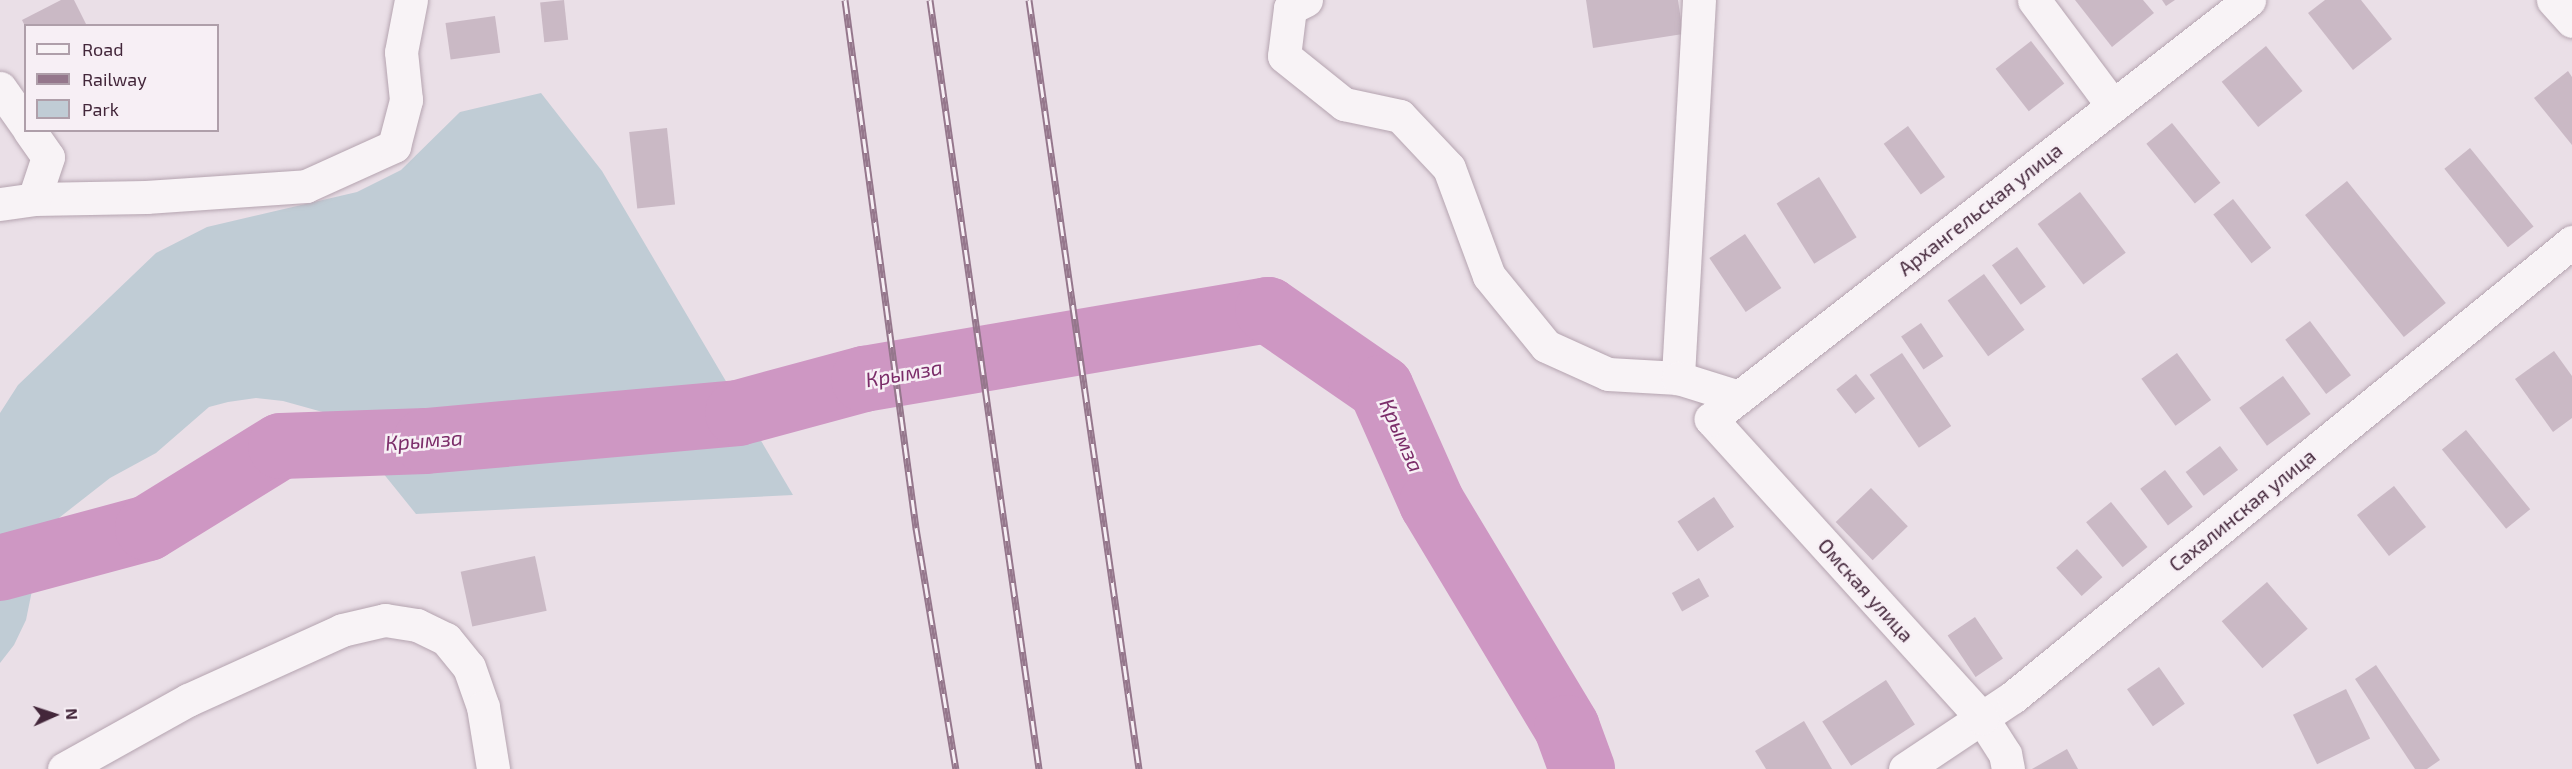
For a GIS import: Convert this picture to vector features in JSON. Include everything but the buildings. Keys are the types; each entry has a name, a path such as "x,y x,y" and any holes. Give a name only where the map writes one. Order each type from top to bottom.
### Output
{"street":[{"path":"0,204 34,199 146,197 306,186 394,146 406,100 401,52 411,0"},
{"path":"1306,0 1290,8 1284,56 1344,104 1400,116 1449,168 1489,276 1545,346 1608,374 1678,378 1739,396"},
{"path":"1678,378 1699,0"},
{"path":"2034,0 2113,106"},
{"name":"Архангельская улица","path":"1711,418 2249,0"},
{"path":"2553,0 2572,21"},
{"path":"0,88 24,122"},
{"path":"30,132 48,157 34,199"},
{"name":"Сахалинская улица","path":"1905,769 2022,690 2572,242"},
{"name":"Омская улица","path":"1711,418 1982,718 2005,754 2008,769"},
{"path":"64,769 189,700 342,630 385,620 417,625 446,639 470,667 483,707 493,769"}],"green space":[{"path":"541,93 602,171 793,495 416,514 337,416 283,401 256,398 228,402 209,407 156,453 110,478 55,521 37,566 26,620 14,645 0,663 0,413 18,385 156,253 207,227 357,192 401,170 460,112"}],"waterway":[{"name":"Крымза","path":"0,568 148,528 281,446 426,441 738,413 864,379 1268,310 1381,388 1432,503 1567,728 1582,769"}],"railway":[{"path":"845,0 916,528 956,769"},
{"path":"930,0 1039,769"},
{"path":"1029,0 1139,769"}]}
